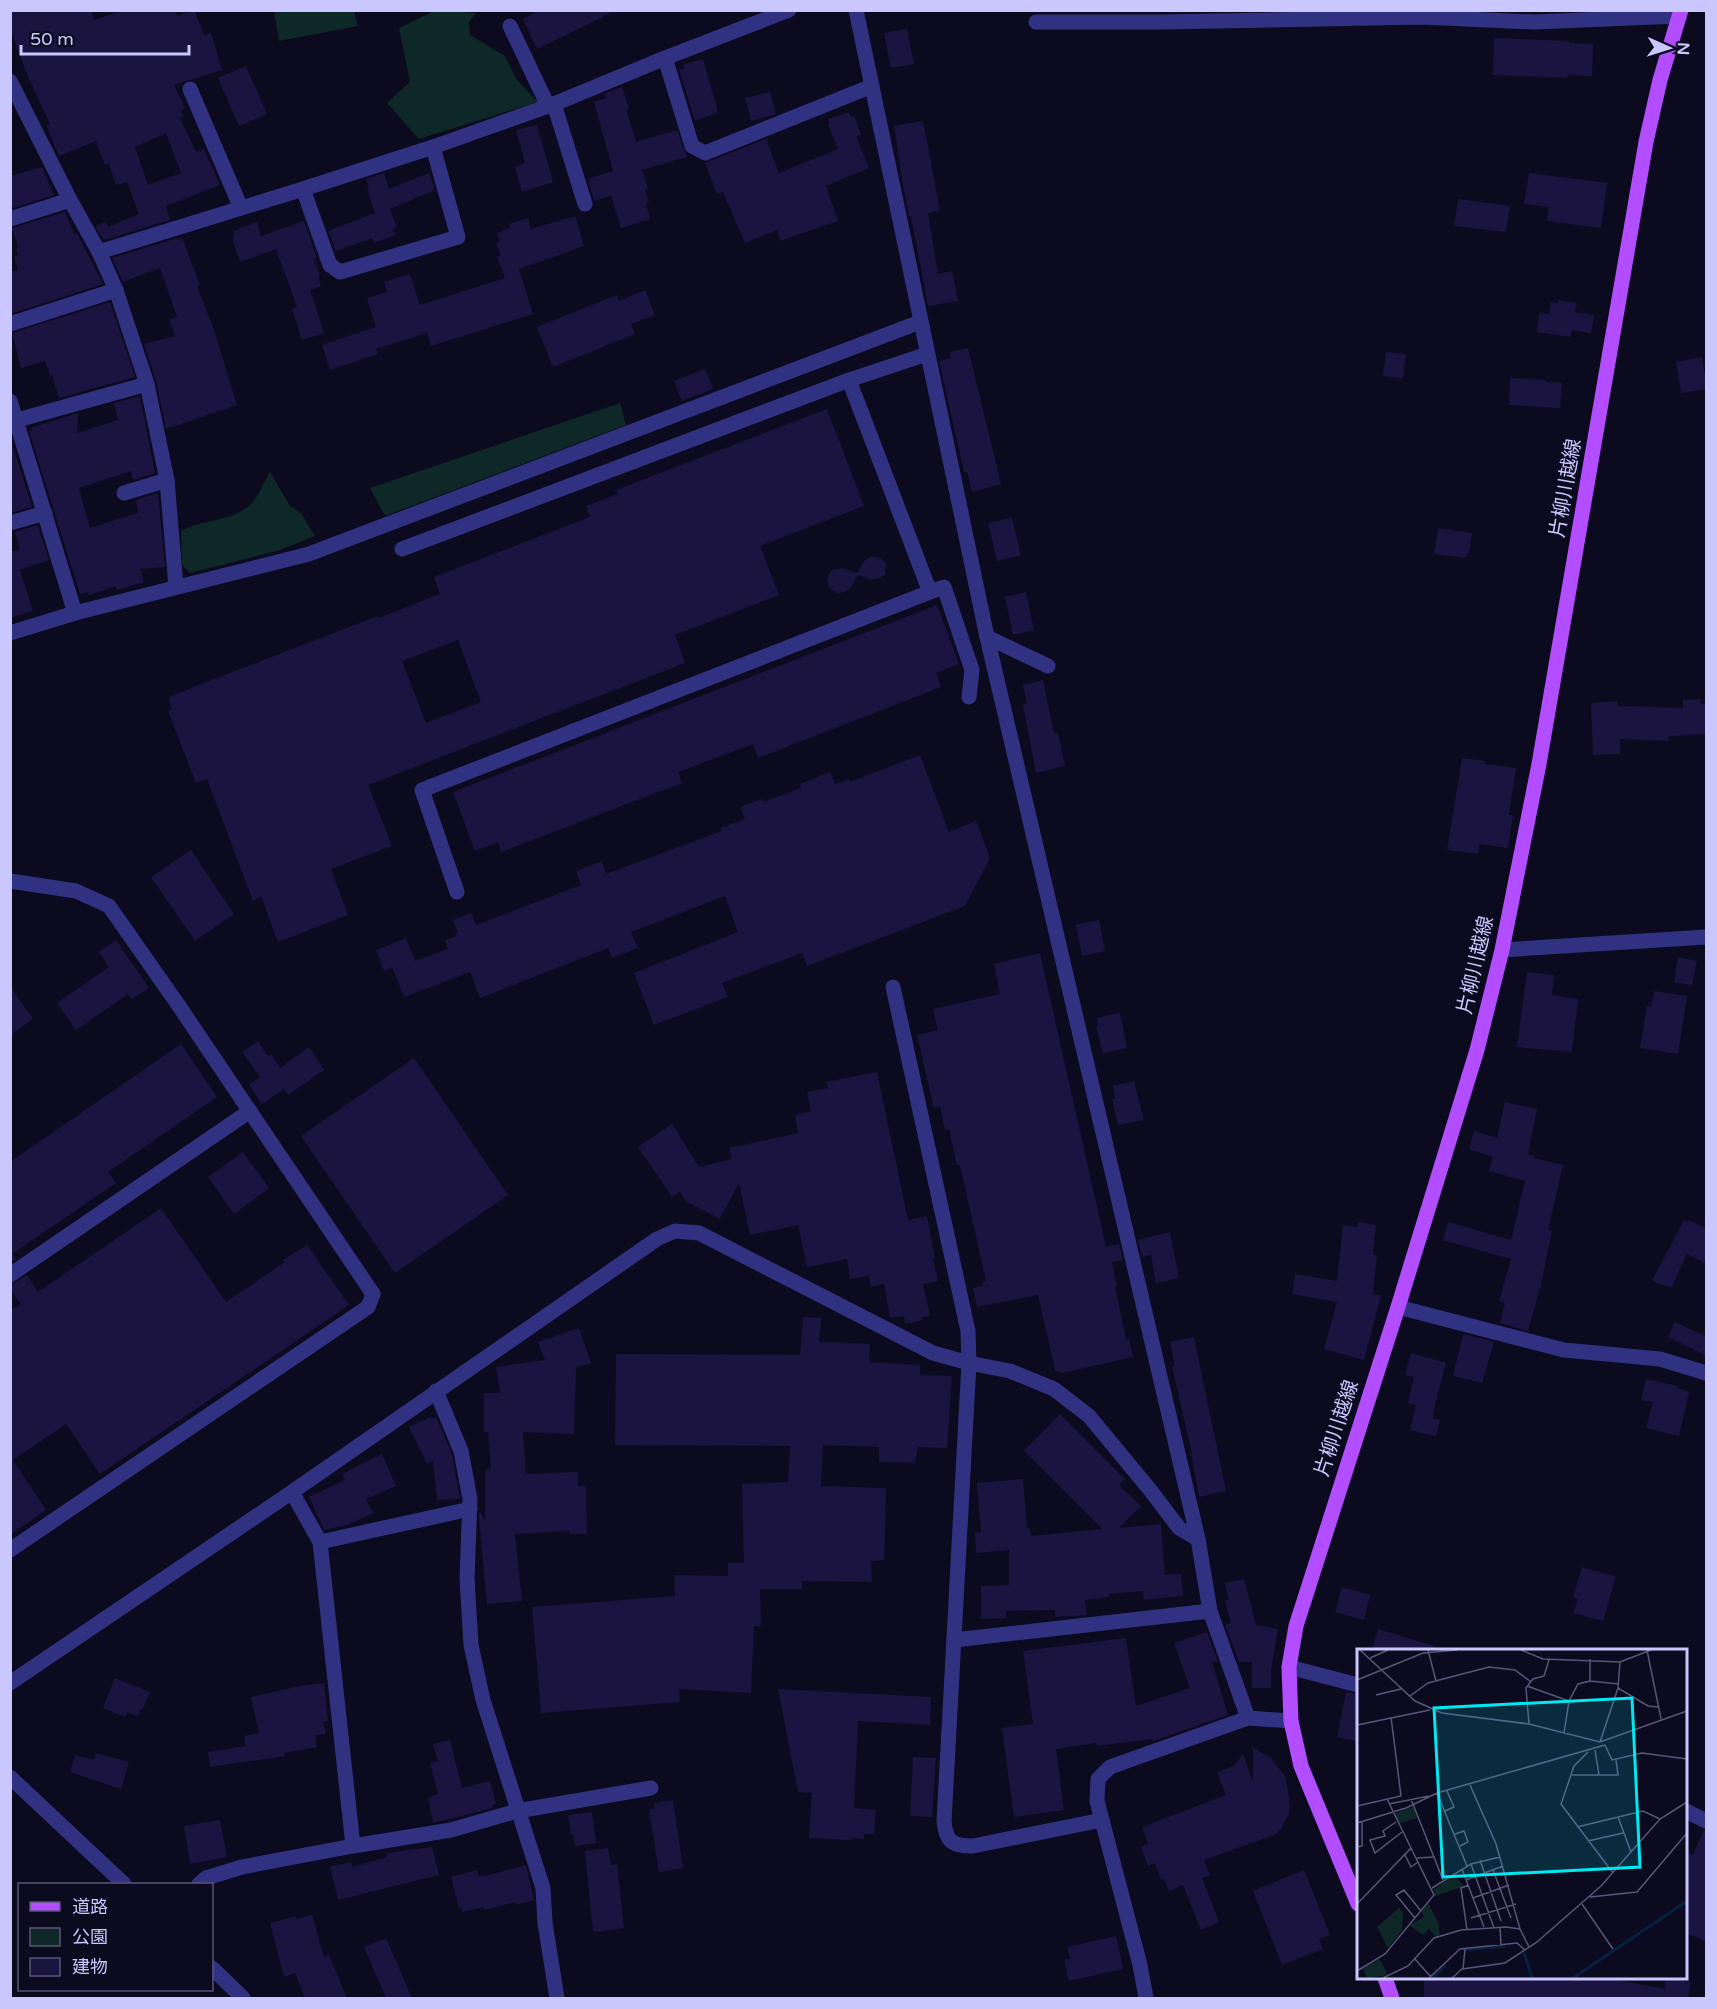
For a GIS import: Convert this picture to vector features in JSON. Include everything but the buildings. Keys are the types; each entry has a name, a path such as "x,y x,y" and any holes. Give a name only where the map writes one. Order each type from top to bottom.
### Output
{"main road":[{"name":"片柳川越線","path":"1357,1899 1301,1766 1291,1721 1289,1667 1296,1626 1477,1050 1502,950 1539,764 1646,142 1660,80 1680,13"},
{"path":"1385,1979 1392,1998"}],"street":[{"path":"99,252 433,147 551,105 789,10"},
{"path":"856,10 987,637 1198,1539 1210,1611 1248,1718"},
{"path":"1036,22 1162,22 1336,15 1534,22 1680,13"},
{"path":"510,26 551,105 585,204"},
{"path":"665,58 692,146 705,153 872,86"},
{"path":"10,81 99,252 116,290 147,384 167,480 176,587"},
{"path":"190,89 241,208"},
{"path":"303,189 330,265 340,272 458,237 433,147"},
{"path":"10,219 70,200"},
{"path":"10,324 116,290"},
{"path":"10,633 75,613 309,554 920,322"},
{"path":"402,549 849,380 927,354"},
{"path":"849,380 930,592"},
{"path":"13,421 147,384"},
{"path":"10,401 13,421 45,513 75,613"},
{"path":"124,493 167,480"},
{"path":"10,523 45,513"},
{"path":"456,892 422,790 944,587 972,670 969,698"},
{"path":"987,637 1048,666"},
{"path":"10,881 76,891 109,906 373,1294 369,1307 10,1550"},
{"path":"1502,950 1707,937"},
{"path":"893,987 968,1331 969,1364 945,1833 950,1842 960,1846 973,1846 1102,1820"},
{"path":"10,1275 250,1111"},
{"path":"10,1683 292,1492 657,1239 675,1232 699,1233 933,1353 969,1364 1010,1371 1054,1389 1089,1416 1179,1528 1198,1539"},
{"path":"1398,1307 1564,1350 1660,1359 1707,1372"},
{"path":"436,1391 462,1451 470,1499 468,1578 471,1646 483,1700 543,1888 545,1923 557,1998"},
{"path":"292,1492 320,1542 353,1846"},
{"path":"320,1542 470,1509"},
{"path":"954,1640 1210,1611"},
{"path":"1289,1667 1357,1684"},
{"path":"1146,1998 1140,1965 1097,1801 1098,1779 1110,1767 1248,1718 1291,1721"},
{"path":"10,1777 123,1883"},
{"path":"200,1883 206,1878 242,1867 451,1830 517,1811 651,1788"},
{"path":"1687,1811 1707,1821"},
{"path":"213,1969 243,1998"}],"green space":[{"path":"436,10 476,13 469,22 470,35 505,56 517,80 538,102 419,139 387,103 410,82 399,28"},
{"path":"274,11 354,11 358,26 279,41"},
{"path":"620,403 626,425 385,516 370,488"},
{"path":"270,472 290,506 301,513 315,536 277,551 190,573 182,565 181,531 243,510 254,501"}]}
